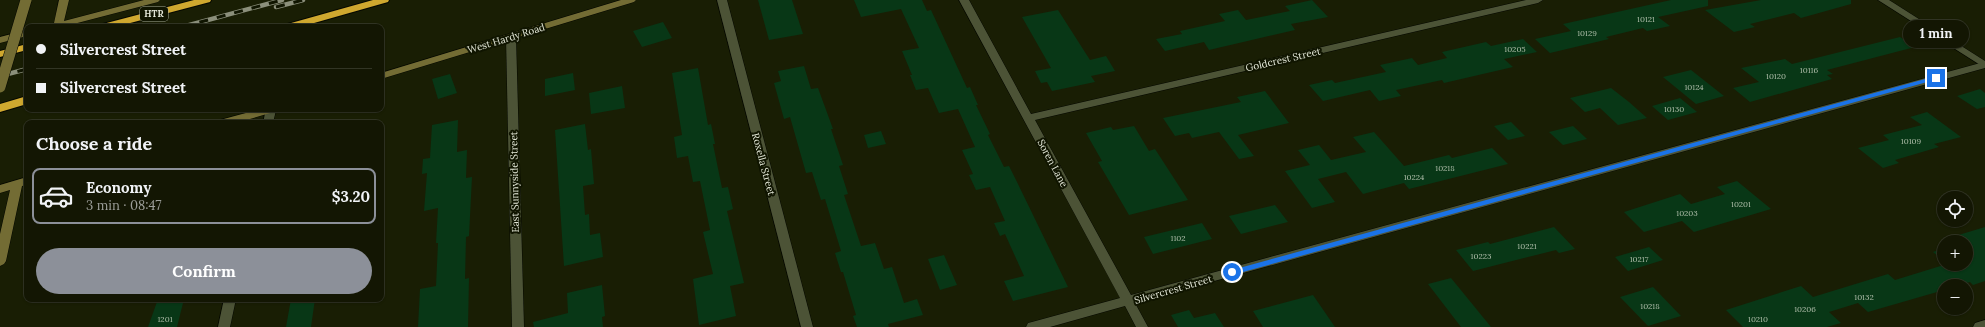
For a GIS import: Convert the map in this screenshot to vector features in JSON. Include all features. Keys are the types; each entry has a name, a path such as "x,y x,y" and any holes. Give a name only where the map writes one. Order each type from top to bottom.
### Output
{"highway":[{"name":"HTR","path":"114,24 206,0"},
{"path":"299,24 384,0"},
{"path":"0,54 24,48"},
{"path":"0,108 24,101"}],"main road":[{"path":"0,87 26,0"},
{"path":"55,24 64,0"},
{"path":"62,24 155,0"},
{"name":"West Hardy Road","path":"384,75 631,0"},
{"path":"0,40 24,34"},
{"path":"234,120 262,112"},
{"path":"0,189 22,182"},
{"path":"0,261 22,182"}],"street":[{"name":"Roxella Street","path":"722,0 807,327"},
{"name":"Soren Lane","path":"964,0 1142,327"},
{"name":"Goldcrest Street","path":"1029,118 1538,0"},
{"path":"1883,0 1984,65"},
{"name":"East Sunnyside Street","path":"511,37 518,327"},
{"name":"Silvercrest Street","path":"1032,327 1984,65"},
{"path":"224,327 229,302"},
{"path":"1979,327 1985,325"}],"building":[{"path":"758,0 792,0 803,34 769,40"},
{"path":"854,0 922,0 927,11 931,10 967,88 970,87 978,105 976,105 990,134 988,135 1004,167 1009,166 1068,287 1013,301 1004,281 1024,276 1005,234 1000,236 994,223 1005,221 990,187 976,190 969,175 973,174 962,150 975,147 958,109 939,113 928,88 916,90 910,75 912,75 902,51 919,48 901,9 861,17"},
{"path":"1312,0 1328,17 1291,24 1295,30 1209,50 1204,42 1165,51 1156,39 1182,34 1180,31 1225,21 1219,14 1238,10 1246,20 1290,11 1285,6"},
{"path":"1671,0 1708,0 1708,6 1658,17 1670,26 1647,31 1643,28 1606,37 1609,39 1550,53 1535,39 1571,31 1563,24"},
{"path":"1761,0 1851,0 1851,4 1801,18 1794,13 1750,24 1755,27 1734,32 1705,10"},
{"path":"1058,10 1090,60 1106,56 1115,71 1091,76 1095,82 1052,91 1047,82 1041,83 1035,71 1051,68 1022,17"},
{"path":"663,22 672,38 642,47 633,31"},
{"path":"1900,37 1915,47 1827,70 1833,74 1827,75 1832,79 1750,102 1733,88 1759,82 1741,68 1785,59 1792,64"},
{"path":"1523,39 1537,52 1504,59 1513,67 1444,83 1442,80 1396,90 1401,96 1379,101 1370,90 1323,101 1309,85 1332,80 1335,83 1386,72 1380,65 1412,58 1418,65 1447,58 1442,52 1486,42 1491,46"},
{"path":"804,66 811,89 818,88 833,129 831,129 843,165 839,166 848,194 844,195 861,246 875,243 884,269 892,267 904,303 917,299 923,315 888,324 889,327 857,327 853,316 856,315 843,272 841,272 835,253 841,251 825,199 821,200 812,172 806,173 790,117 784,119 774,83 781,81 778,71"},
{"path":"698,68 708,125 711,124 715,144 713,144 722,188 728,187 733,209 727,211 744,283 730,286 736,316 699,325 693,279 713,274 703,232 710,230 700,181 693,182 688,156 677,158 674,137 682,135 672,73"},
{"path":"1691,70 1724,96 1696,104 1663,77"},
{"path":"573,73 575,90 545,96 545,79"},
{"path":"450,74 457,93 438,99 432,79"},
{"path":"622,86 625,108 591,114 589,93"},
{"path":"1611,88 1647,118 1618,125 1600,108 1585,112 1570,98"},
{"path":"1980,89 1985,93 1985,107 1977,109 1957,96"},
{"path":"1265,91 1289,123 1238,135 1254,156 1239,159 1219,132 1192,138 1189,133 1175,136 1163,118 1241,102 1237,97"},
{"path":"1680,98 1697,112 1668,120 1652,106"},
{"path":"1927,112 1961,137 1934,144 1939,147 1895,160 1899,163 1883,168 1858,148 1889,140 1883,135 1922,125 1910,117"},
{"path":"458,120 457,152 467,150 466,178 472,177 469,236 466,237 465,279 469,278 468,327 418,327 420,289 436,286 438,243 436,243 438,208 424,211 427,173 422,174 423,159 430,158 432,125"},
{"path":"1511,122 1525,136 1508,140 1494,126"},
{"path":"585,124 588,150 591,149 594,184 583,186 585,215 589,214 590,235 600,233 603,257 564,266 555,130"},
{"path":"1134,126 1149,151 1155,149 1188,200 1129,215 1098,162 1102,161 1086,133 1111,127 1113,130"},
{"path":"1573,126 1587,139 1563,145 1549,132"},
{"path":"881,131 886,144 868,148 864,135"},
{"path":"1374,132 1404,166 1449,155 1452,158 1492,148 1508,164 1409,189 1404,183 1363,194 1346,172 1318,179 1335,202 1312,208 1285,171 1310,165 1298,150 1319,145 1331,160 1366,152 1353,137"},
{"path":"1737,181 1771,209 1694,232 1682,221 1644,232 1624,212 1680,194 1691,204 1725,194 1717,187"},
{"path":"1275,205 1288,222 1241,234 1229,216"},
{"path":"1202,223 1212,239 1153,254 1144,237"},
{"path":"1554,227 1575,249 1559,253 1556,250 1473,271 1456,250 1488,242 1490,244"},
{"path":"1985,227 1985,281 1973,285 1973,279 1937,279 1937,292 1868,312 1858,303 1829,312 1841,323 1827,327 1743,327 1726,310 1801,286 1813,297 1888,274 1895,280 1937,267 1937,271 1973,271 1973,235 1959,235"},
{"path":"1649,247 1663,260 1628,271 1615,257"},
{"path":"944,255 957,285 940,290 928,259"},
{"path":"1451,278 1491,327 1461,327 1428,284"},
{"path":"602,285 605,316 602,317 603,327 534,327 533,322 568,313 567,293"},
{"path":"1653,287 1681,316 1648,326 1620,297"},
{"path":"1313,295 1335,327 1263,327 1253,311"},
{"path":"157,302 183,302 177,327 148,327"},
{"path":"290,302 315,302 311,327 286,327"},
{"path":"1189,310 1194,318 1215,313 1224,327 1178,327 1171,315"}],"railway":[{"path":"193,24 282,0"},
{"path":"276,7 303,0"},
{"path":"0,76 24,70"}],"route":[{"path":"1232,272 1936,78"}]}
